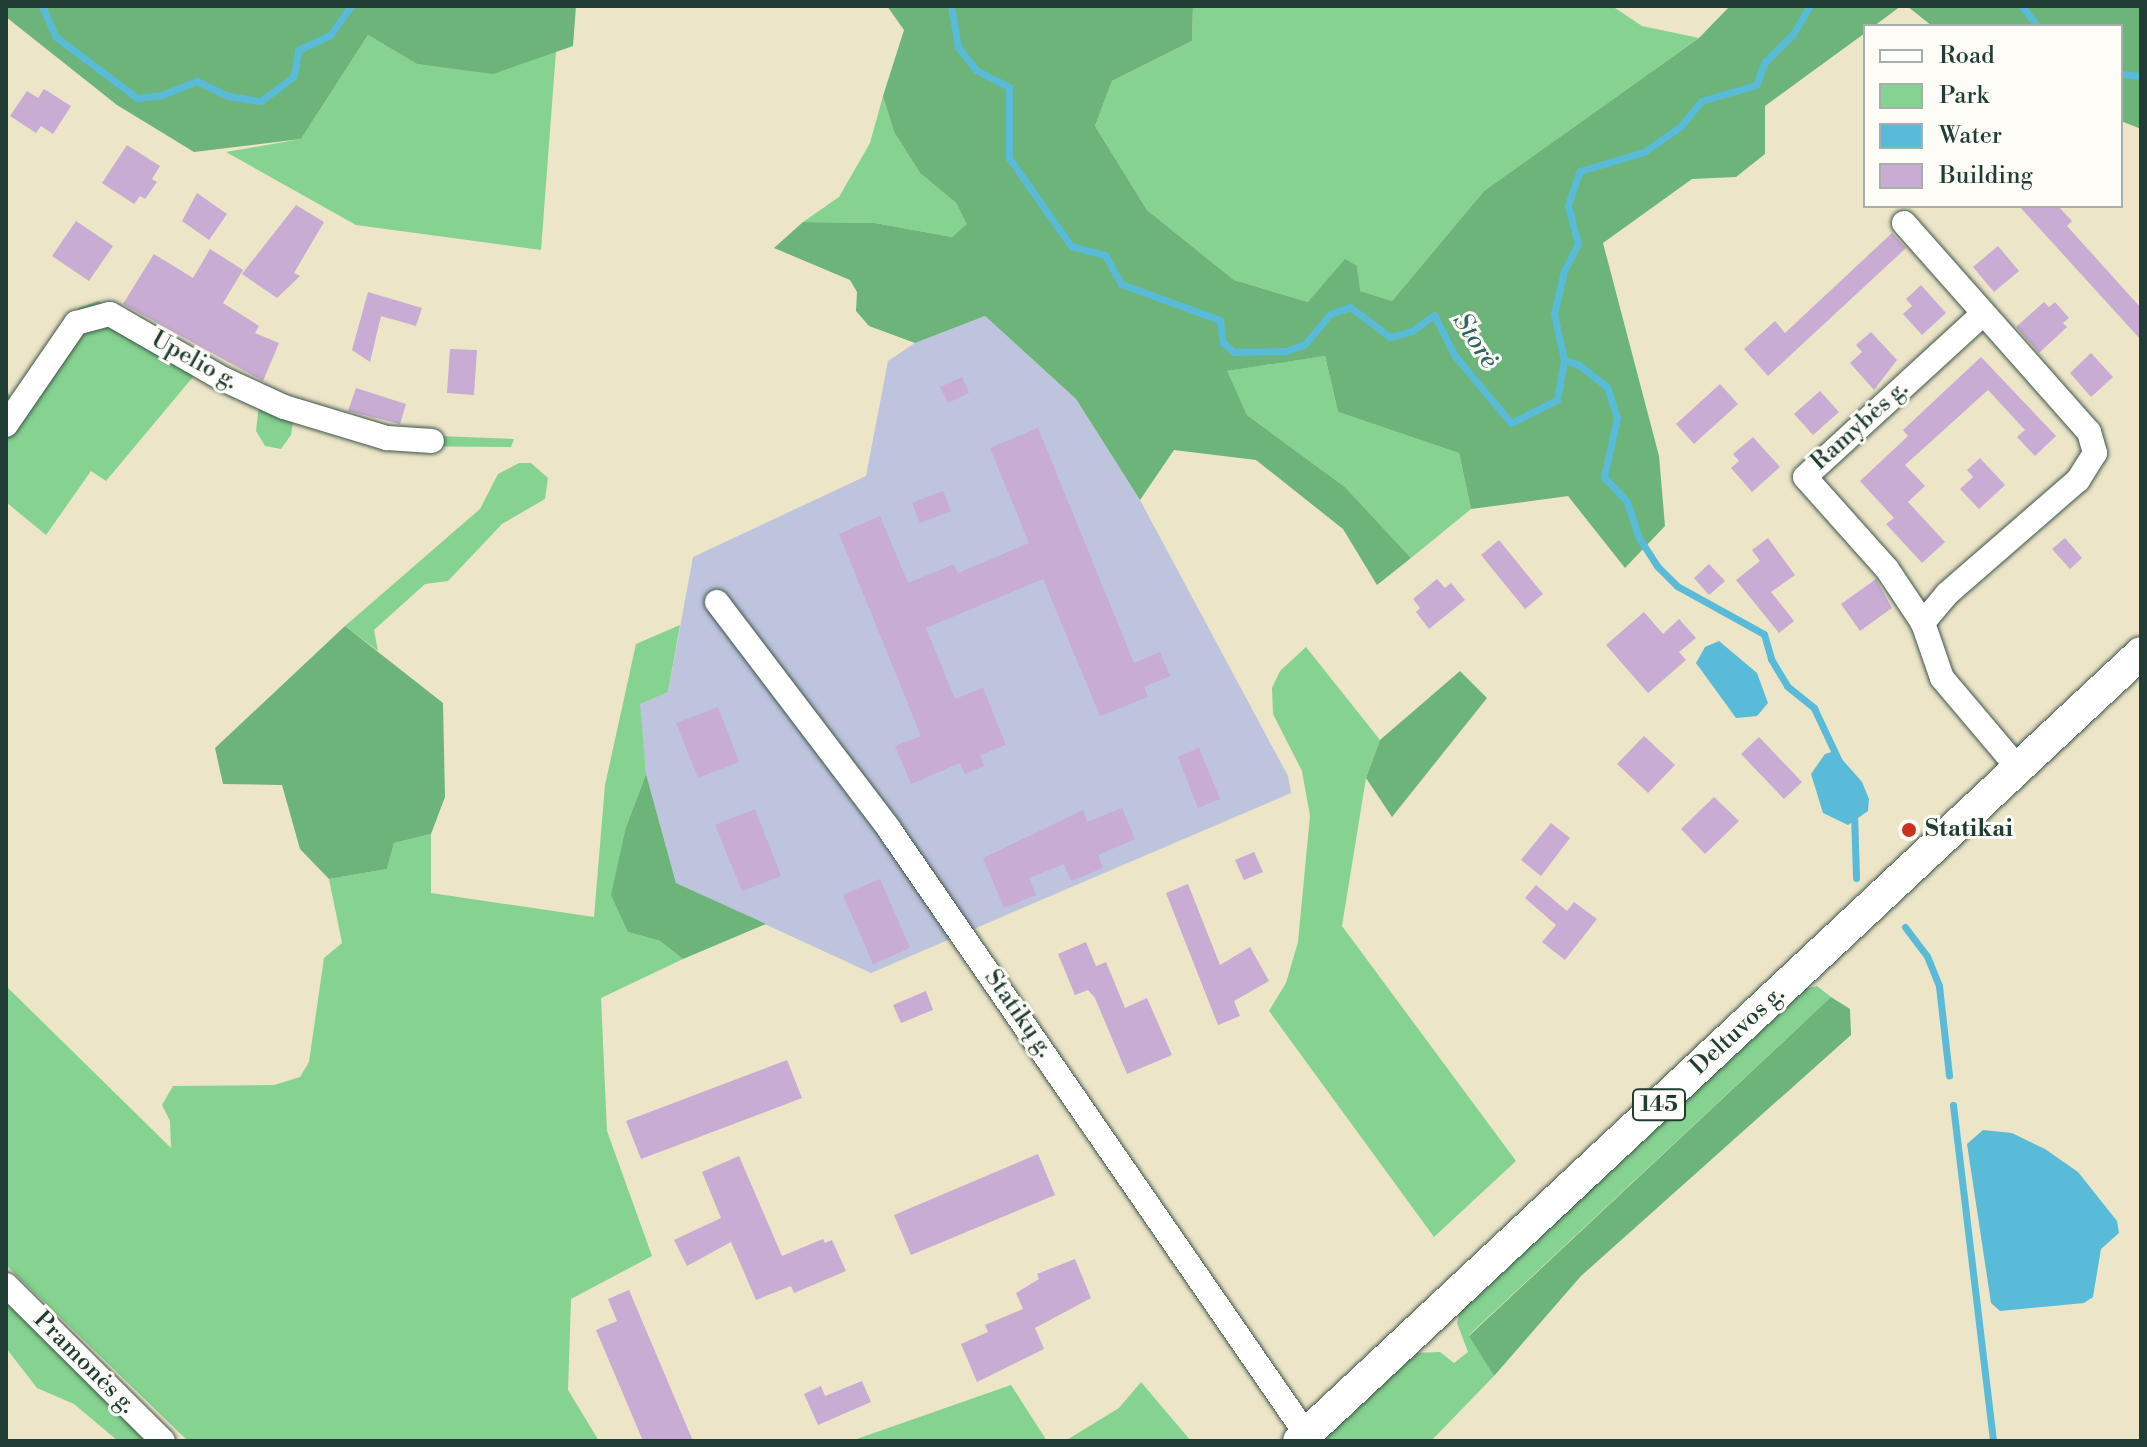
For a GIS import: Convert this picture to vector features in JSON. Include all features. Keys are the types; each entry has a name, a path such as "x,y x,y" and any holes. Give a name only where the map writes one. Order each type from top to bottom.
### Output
{"main road":[{"name":"Deltuvos g.","path":"1303,1438 2141,653"}],"street":[{"path":"1904,223 2089,432 2095,453 2078,480 1947,594 1923,623"},
{"name":"Upelio g.","path":"6,425 76,323 110,314 223,379 284,407 387,438 432,441"},
{"name":"Ramybės g.","path":"1983,314 1805,477 1887,569 1923,623 1942,678 2018,768"},
{"name":"Statikų g.","path":"717,602 889,829 1303,1438"},
{"name":"Pramonės g.","path":"6,1285 163,1441"}],"shaded area":[{"path":"985,316 1076,399 1140,500 1288,776 1291,793 871,973 676,883 646,774 639,704 668,692 693,557 866,476 888,361 915,343"}],"green space":[{"path":"6,6 576,6 573,46 493,74 417,64 368,35 301,139 194,152 117,105 6,17"},
{"path":"887,6 1193,6 1192,41 1112,81 1095,126 1147,210 1234,280 1308,302 1345,259 1357,266 1360,291 1392,301 1484,191 1699,38 1730,6 1901,6 1877,24 1863,24 1863,34 1765,106 1765,154 1736,177 1692,179 1603,243 1659,456 1665,526 1625,568 1568,496 1471,509 1459,453 1338,412 1325,356 1227,371 1247,415 1345,487 1411,558 1377,585 1343,529 1256,460 1174,450 1140,500 1076,399 985,316 915,343 869,326 856,311 857,292 850,280 774,248 803,222 875,223 952,237 967,224 956,203 920,173 894,132 883,96 904,30"},
{"path":"1193,6 1612,6 1642,26 1699,38 1484,191 1392,301 1359,291 1357,266 1308,302 1234,280 1147,210 1095,126 1112,81 1192,41"},
{"path":"1907,6 2141,6 2141,129 2123,122 2123,24 1930,24"},
{"path":"368,35 417,64 493,73 556,51 541,250 356,225 226,152 301,139"},
{"path":"883,96 894,132 920,173 956,203 968,224 952,237 875,223 803,222 839,197 870,143"},
{"path":"98,301 235,381 388,434 514,439 511,447 383,446 294,415 291,435 281,449 265,446 256,431 259,405 198,371 106,481 91,471 46,535 6,502 6,391 14,401 79,308"},
{"path":"1325,356 1338,412 1459,453 1471,509 1411,558 1345,487 1247,415 1226,371"},
{"path":"519,463 531,463 548,478 545,499 502,524 448,581 425,584 374,630 378,651 345,626 480,509 498,474"},
{"path":"680,625 668,692 640,704 646,774 626,827 628,932 660,941 683,959 601,998 607,1131 652,1256 571,1299 568,1390 599,1441 188,1441 6,1265 6,986 171,1148 170,1121 162,1105 173,1086 274,1085 300,1077 309,1062 324,958 342,943 329,879 387,869 394,843 431,834 431,893 594,917 605,785 636,644"},
{"path":"345,626 443,703 445,797 431,834 394,843 387,869 329,879 300,849 282,785 223,784 215,748"},
{"path":"1306,647 1380,740 1366,778 1342,926 1516,1161 1434,1237 1269,1011 1286,983 1298,942 1310,816 1302,771 1273,714 1272,688 1280,671"},
{"path":"1460,671 1487,698 1392,817 1366,778 1380,740"},
{"path":"646,774 676,883 766,924 683,959 660,941 628,932 611,895 626,827"},
{"path":"1817,986 1831,997 1469,1335 1494,1376 1431,1441 1321,1441 1414,1353 1440,1352 1454,1363 1468,1352 1457,1323 1461,1309 1804,989"},
{"path":"1831,997 1850,1009 1851,1035 1581,1276 1494,1376 1469,1336"},
{"path":"6,1298 154,1441 118,1441 74,1404 37,1388 6,1348"},
{"path":"1141,1382 1191,1441 1065,1441 1119,1408"},
{"path":"1011,1385 1047,1441 851,1441"}],"water":[{"path":"1719,641 1757,673 1768,703 1757,716 1736,718 1696,663 1705,647"},
{"path":"1835,751 1862,782 1869,799 1868,811 1848,825 1823,813 1811,774 1825,754"},
{"path":"1983,1130 2012,1133 2045,1149 2078,1172 2117,1221 2119,1233 2101,1249 2093,1297 2084,1303 2000,1311 1991,1303 1967,1144"}],"building":[{"path":"44,89 71,106 53,134 41,126 36,133 10,116 27,91 38,98"},
{"path":"127,145 160,166 152,179 157,182 145,199 140,196 134,204 102,183"},
{"path":"197,193 227,214 209,240 182,221"},
{"path":"296,205 324,222 294,273 300,276 277,298 242,274"},
{"path":"2021,208 2060,208 2072,221 2067,226 2141,308 2141,340"},
{"path":"76,221 113,246 89,281 52,256"},
{"path":"1892,233 1906,248 1768,376 1744,349 1775,321 1785,333"},
{"path":"1998,246 2019,271 1994,292 1973,267"},
{"path":"210,249 243,270 223,303 259,326 255,333 279,343 263,381 123,304 154,254 193,278"},
{"path":"1921,285 1946,313 1922,335 1903,314 1912,306 1906,299"},
{"path":"368,292 422,308 416,326 381,316 370,362 352,350"},
{"path":"2044,302 2049,307 2055,302 2069,318 2063,323 2067,327 2039,353 2016,327"},
{"path":"1871,332 1897,360 1874,390 1850,363 1862,352 1856,345"},
{"path":"450,349 477,350 474,395 447,393"},
{"path":"2091,353 2113,377 2091,397 2070,373"},
{"path":"1981,357 2056,436 2035,456 2017,437 2025,430 1988,390 1905,465 1925,486 1908,502 1945,542 1922,563 1886,524 1894,518 1860,481 1908,436 1903,430"},
{"path":"962,377 969,393 948,403 940,387"},
{"path":"1720,384 1738,404 1694,444 1676,424"},
{"path":"356,388 406,404 400,424 348,411"},
{"path":"1820,391 1839,412 1813,435 1794,414"},
{"path":"1038,428 1134,663 1160,652 1170,676 1144,687 1148,697 1100,716 1043,579 926,628 955,699 983,688 1006,745 980,755 984,766 965,774 960,763 911,784 895,746 921,736 839,534 880,516 908,583 954,564 958,573 1029,543 990,448"},
{"path":"1753,437 1780,467 1752,492 1731,468 1739,461 1733,454"},
{"path":"1980,458 2005,485 1979,509 1960,489 1973,477 1967,470"},
{"path":"943,491 951,511 920,523 912,503"},
{"path":"1768,538 1795,575 1771,592 1794,621 1779,633 1736,580 1760,561 1752,550"},
{"path":"2065,538 2082,558 2070,569 2052,549"},
{"path":"1499,540 1543,594 1525,609 1481,555"},
{"path":"1709,564 1725,581 1709,595 1694,578"},
{"path":"1437,579 1445,588 1451,583 1465,600 1429,629 1416,612 1420,608 1413,599"},
{"path":"1876,579 1892,608 1860,631 1841,604"},
{"path":"1644,612 1663,634 1679,619 1696,638 1679,652 1686,660 1648,693 1606,645"},
{"path":"718,707 739,762 698,778 676,723"},
{"path":"1644,736 1675,765 1648,793 1617,764"},
{"path":"1759,737 1802,782 1784,799 1741,754"},
{"path":"1199,748 1220,799 1198,808 1178,757"},
{"path":"1714,797 1739,821 1705,854 1681,829"},
{"path":"1122,808 1135,839 1098,855 1103,868 1071,881 1064,864 1029,878 1036,895 1004,908 983,858 1083,810 1087,822"},
{"path":"755,809 781,876 742,891 715,825"},
{"path":"1551,823 1570,838 1541,876 1521,860"},
{"path":"1254,852 1263,872 1244,880 1235,860"},
{"path":"880,879 910,948 873,964 843,895"},
{"path":"1188,884 1220,965 1250,947 1269,981 1234,1001 1240,1016 1218,1025 1166,893"},
{"path":"1536,885 1567,911 1574,902 1597,919 1565,960 1542,942 1556,925 1525,898"},
{"path":"1086,942 1096,966 1106,962 1125,1008 1147,998 1172,1055 1127,1074 1095,998 1088,990 1075,995 1058,954"},
{"path":"926,991 933,1010 901,1023 893,1005"},
{"path":"787,1060 802,1098 641,1159 626,1121"},
{"path":"1038,1154 1055,1195 911,1255 894,1215"},
{"path":"739,1156 782,1256 823,1239 825,1243 832,1240 846,1271 794,1293 791,1286 756,1300 731,1242 687,1266 674,1240 721,1218 702,1172"},
{"path":"1075,1259 1091,1298 1035,1328 1044,1349 977,1382 961,1344 988,1332 985,1325 1023,1309 1016,1293 1039,1279 1037,1274"},
{"path":"629,1290 693,1441 643,1441 596,1330 617,1321 608,1299"},
{"path":"862,1381 871,1402 818,1425 804,1394 821,1386 825,1396"}],"waterway":[{"name":"Storė","path":"42,6 56,37 137,98 162,95 197,81 228,96 261,101 294,76 298,50 330,35 351,6"},
{"name":"Storė","path":"951,6 958,47 976,70 1009,87 1009,158 1071,246 1105,255 1121,284 1220,320 1223,343 1234,352 1286,351 1305,344 1330,314 1350,307 1390,337 1412,331 1434,315 1455,356 1511,423 1557,400 1564,360 1554,314 1564,271 1578,244 1568,205 1580,171 1644,152 1681,126 1701,101 1756,85 1765,62 1793,34 1810,6"},
{"name":"Storė","path":"2022,6 2036,24"},
{"name":"Storė","path":"2123,74 2141,76"},
{"path":"1564,360 1579,365 1607,387 1617,418 1604,477 1627,502 1639,538 1657,566 1677,586 1764,634 1771,659 1787,686 1814,708 1838,759"},
{"path":"1854,813 1856,878"},
{"path":"1905,927 1927,956 1939,986 1949,1075"},
{"path":"1953,1105 1993,1441"}],"place":[{"name":"Statikai","path":"1909,830"}]}
